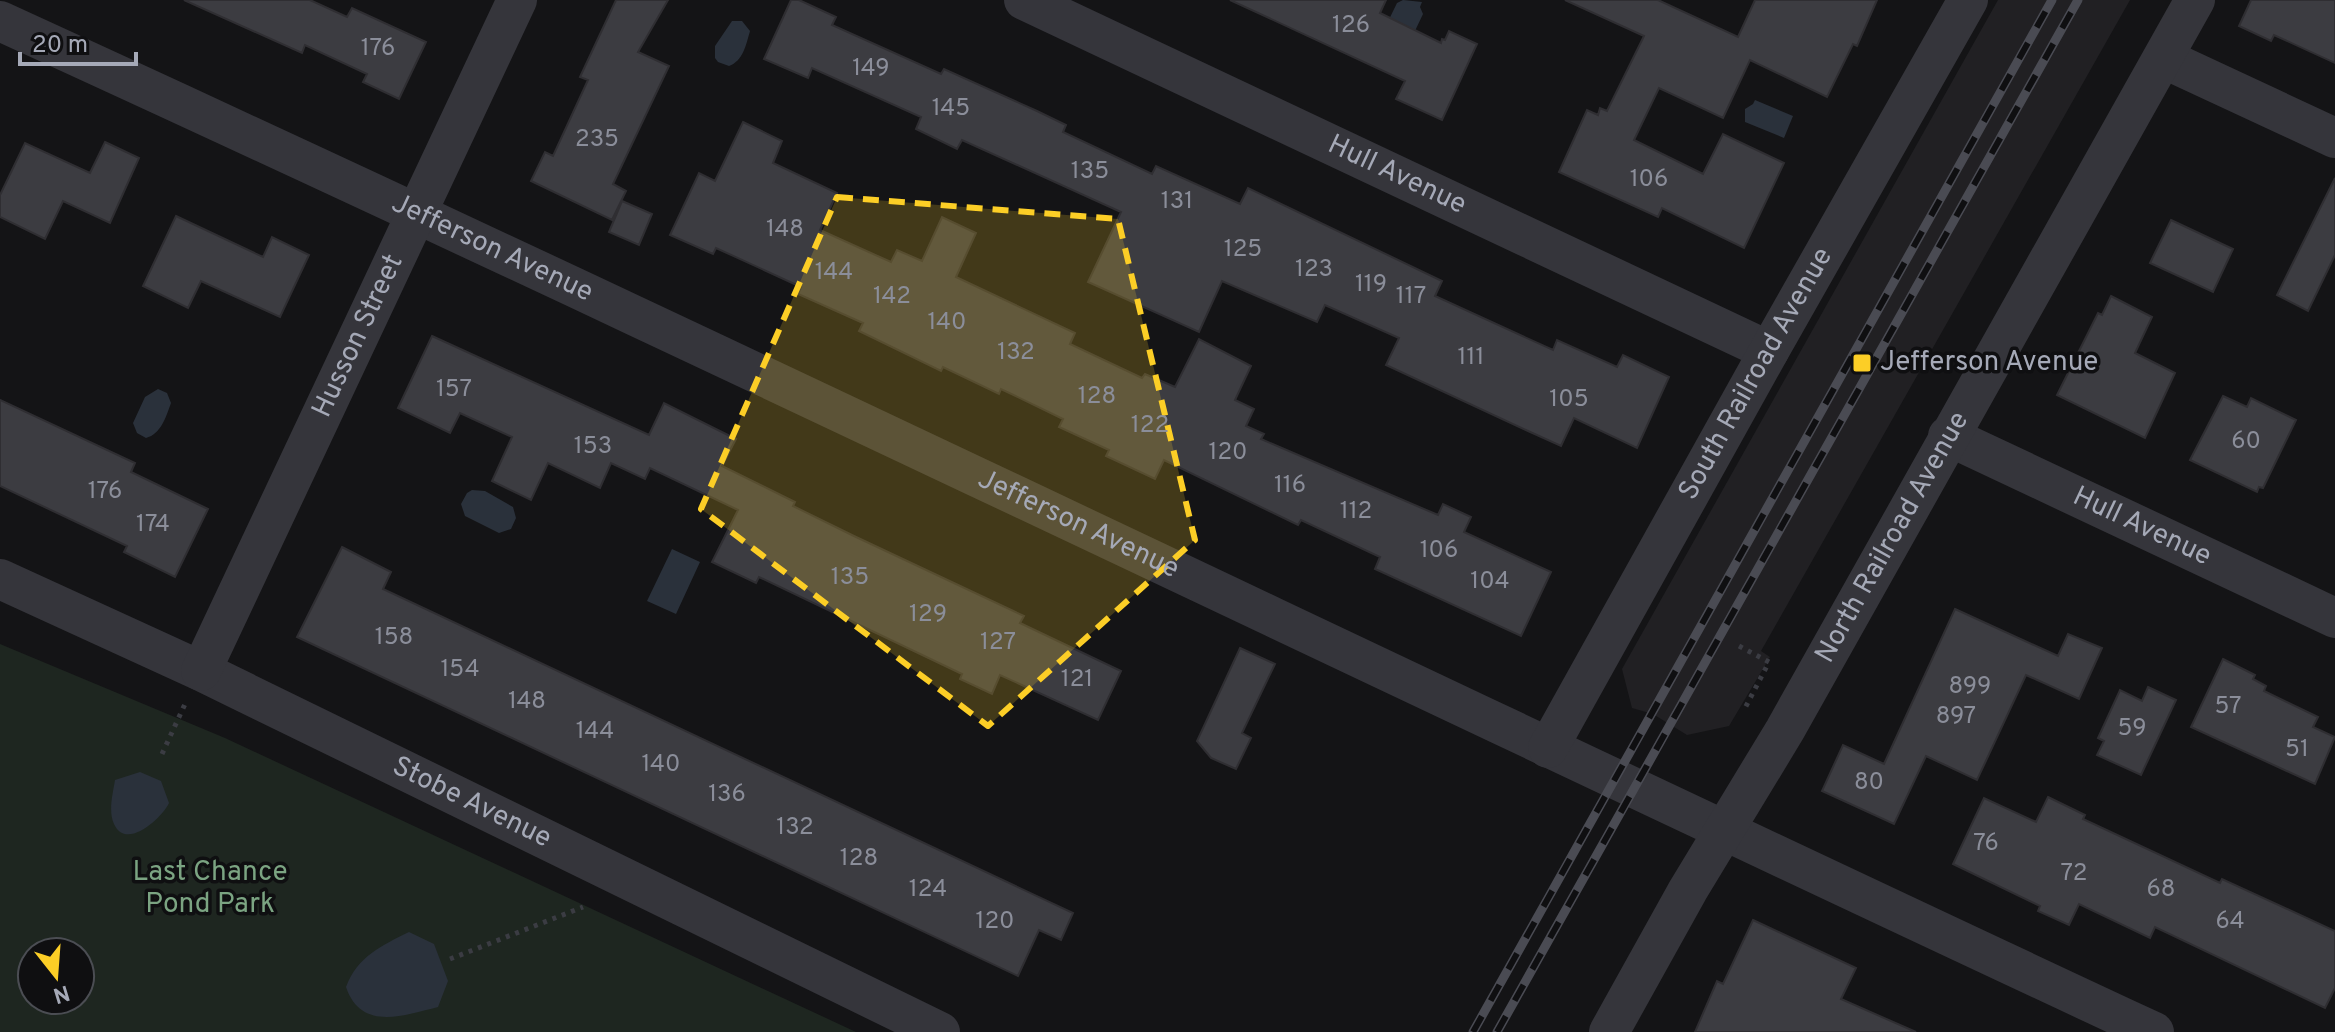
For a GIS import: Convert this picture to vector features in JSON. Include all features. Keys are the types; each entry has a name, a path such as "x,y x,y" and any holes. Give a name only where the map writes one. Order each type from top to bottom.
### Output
{"street":[{"name":"Husson Street","path":"201,671 517,0"},
{"name":"Hull Avenue","path":"1024,0 1769,351"},
{"name":"South Railroad Avenue","path":"1548,748 1968,0"},
{"name":"North Railroad Avenue","path":"1609,1032 1778,742 2195,0"},
{"name":"Jefferson Avenue","path":"0,21 418,213 2154,1032"},
{"path":"2163,58 2335,138"},
{"name":"Hull Avenue","path":"1948,436 2335,618"},
{"name":"Stobe Avenue","path":"0,579 201,671 940,1032"}],"path":[{"path":"1739,646 1769,662 1744,710"},
{"path":"162,754 201,671"},
{"path":"450,959 583,907"}],"highlighted area":[{"path":"837,197 1118,219 1195,540 988,726 701,509"}],"shaded area":[{"path":"1403,0 1422,2 1420,7 1423,14 1404,54 1378,42 1397,3"},
{"path":"1998,0 2130,0 1761,651 1770,657 1729,726 1687,735 1653,714 1632,708 1622,669"},
{"path":"732,21 742,21 750,31 741,56 729,66 715,58 715,46"},
{"path":"1755,100 1793,116 1784,138 1745,122 1745,109"},
{"path":"158,389 167,393 171,403 159,429 146,438 137,433 133,423 145,397"},
{"path":"472,490 485,491 513,507 516,518 511,529 499,533 465,516 461,504"},
{"path":"672,549 700,562 676,614 647,601"},
{"path":"140,772 161,781 169,803 152,823 127,834 120,831 112,819 115,780"},
{"path":"409,932 434,944 448,981 438,1007 384,1017 362,1010 346,987 351,976 372,953"}],"green space":[{"name":"Last Chance Pond Park","path":"0,644 225,738 856,1032 0,1032"}],"building":[{"path":"184,0 310,0 347,17 352,8 426,42 399,99 363,82 367,74 305,45 302,53"},
{"path":"616,0 668,0 638,52 669,66 613,184 626,191 612,220 531,181 545,152 553,156 588,80 580,77"},
{"path":"791,0 799,0 836,17 832,25 941,74 944,69 1037,111 1066,125 1063,132 1152,174 1156,166 1240,204 1248,188 1442,281 1435,296 1553,350 1557,340 1617,367 1623,355 1669,377 1637,448 1574,418 1561,446 1528,431 1386,365 1399,338 1325,305 1317,322 1222,281 1199,332 1088,282 1121,212 962,140 957,149 916,129 921,117 812,68 808,78 764,59"},
{"path":"1230,0 1386,0 1380,13 1441,43 1449,31 1477,44 1442,120 1396,99 1405,81"},
{"path":"1565,0 1658,0 1738,37 1755,0 1877,0 1857,46 1853,44 1827,97 1750,60 1723,118 1659,88 1634,140 1703,174 1723,134 1784,163 1744,248 1662,208 1658,217 1559,172 1587,110 1598,115 1600,108 1607,111 1644,36"},
{"path":"2251,0 2335,0 2335,63 2274,35 2271,41 2239,26"},
{"path":"743,122 782,141 773,163 837,193 820,230 891,262 897,250 922,261 942,217 976,233 956,277 1075,333 1070,344 1142,378 1145,374 1175,387 1199,339 1251,366 1235,400 1254,409 1246,426 1264,434 1261,439 1438,515 1443,504 1471,517 1464,532 1551,572 1521,636 1375,569 1380,557 1301,520 1298,525 1164,460 1155,479 1106,456 1109,450 1059,427 1063,419 1001,389 999,394 943,367 941,371 859,331 863,323 798,294 801,287 716,248 713,254 670,235 699,173 715,181"},
{"path":"105,142 139,158 110,223 63,201 45,239 0,217 0,195 25,143 90,173"},
{"path":"2335,178 2335,255 2308,311 2277,295"},
{"path":"622,201 652,214 639,245 609,232"},
{"path":"176,216 263,257 272,237 309,255 280,317 201,281 188,308 143,286"},
{"path":"2171,220 2233,249 2213,292 2150,263"},
{"path":"2111,296 2152,317 2135,353 2175,373 2145,438 2057,395 2098,313 2102,315"},
{"path":"432,336 649,435 664,403 736,439 722,466 795,502 793,506 1024,616 1020,623 1121,671 1098,720 1000,675 992,694 960,679 962,674 759,577 756,583 712,562 738,510 650,468 645,479 611,463 600,488 548,463 531,500 492,481 512,437 460,413 450,433 398,408"},
{"path":"2223,396 2247,407 2251,398 2296,420 2263,488 2259,487 2257,492 2190,460"},
{"path":"0,400 135,463 131,472 208,509 175,577 124,552 127,546 0,486"},
{"path":"342,547 391,572 383,589 1073,913 1061,940 1039,930 1018,976 297,637"},
{"path":"1955,609 2058,656 2068,634 2102,648 2079,699 2026,675 1977,780 1926,756 1894,824 1822,791 1843,745 1884,764"},
{"path":"1240,648 1275,664 1242,733 1251,738 1236,769 1211,758 1197,741"},
{"path":"2223,659 2255,675 2253,679 2266,686 2264,691 2318,717 2313,727 2335,737 2315,784 2191,727"},
{"path":"2148,687 2176,700 2141,775 2097,755 2104,741 2098,738 2120,690 2142,701"},
{"path":"2048,797 2085,815 2083,819 2220,883 2222,879 2335,931 2335,988 2325,1008 2155,927 2150,938 2079,904 2069,925 2038,911 2040,906 1953,864 1984,798 2036,822"},
{"path":"1753,920 1856,968 1841,999 1916,1032 1695,1032 1717,981 1723,984"}],"railway":[{"path":"1473,1032 2052,0"},
{"path":"1497,1032 2078,0"}],"place":[{"name":"Jefferson Avenue","path":"1862,363"}]}
